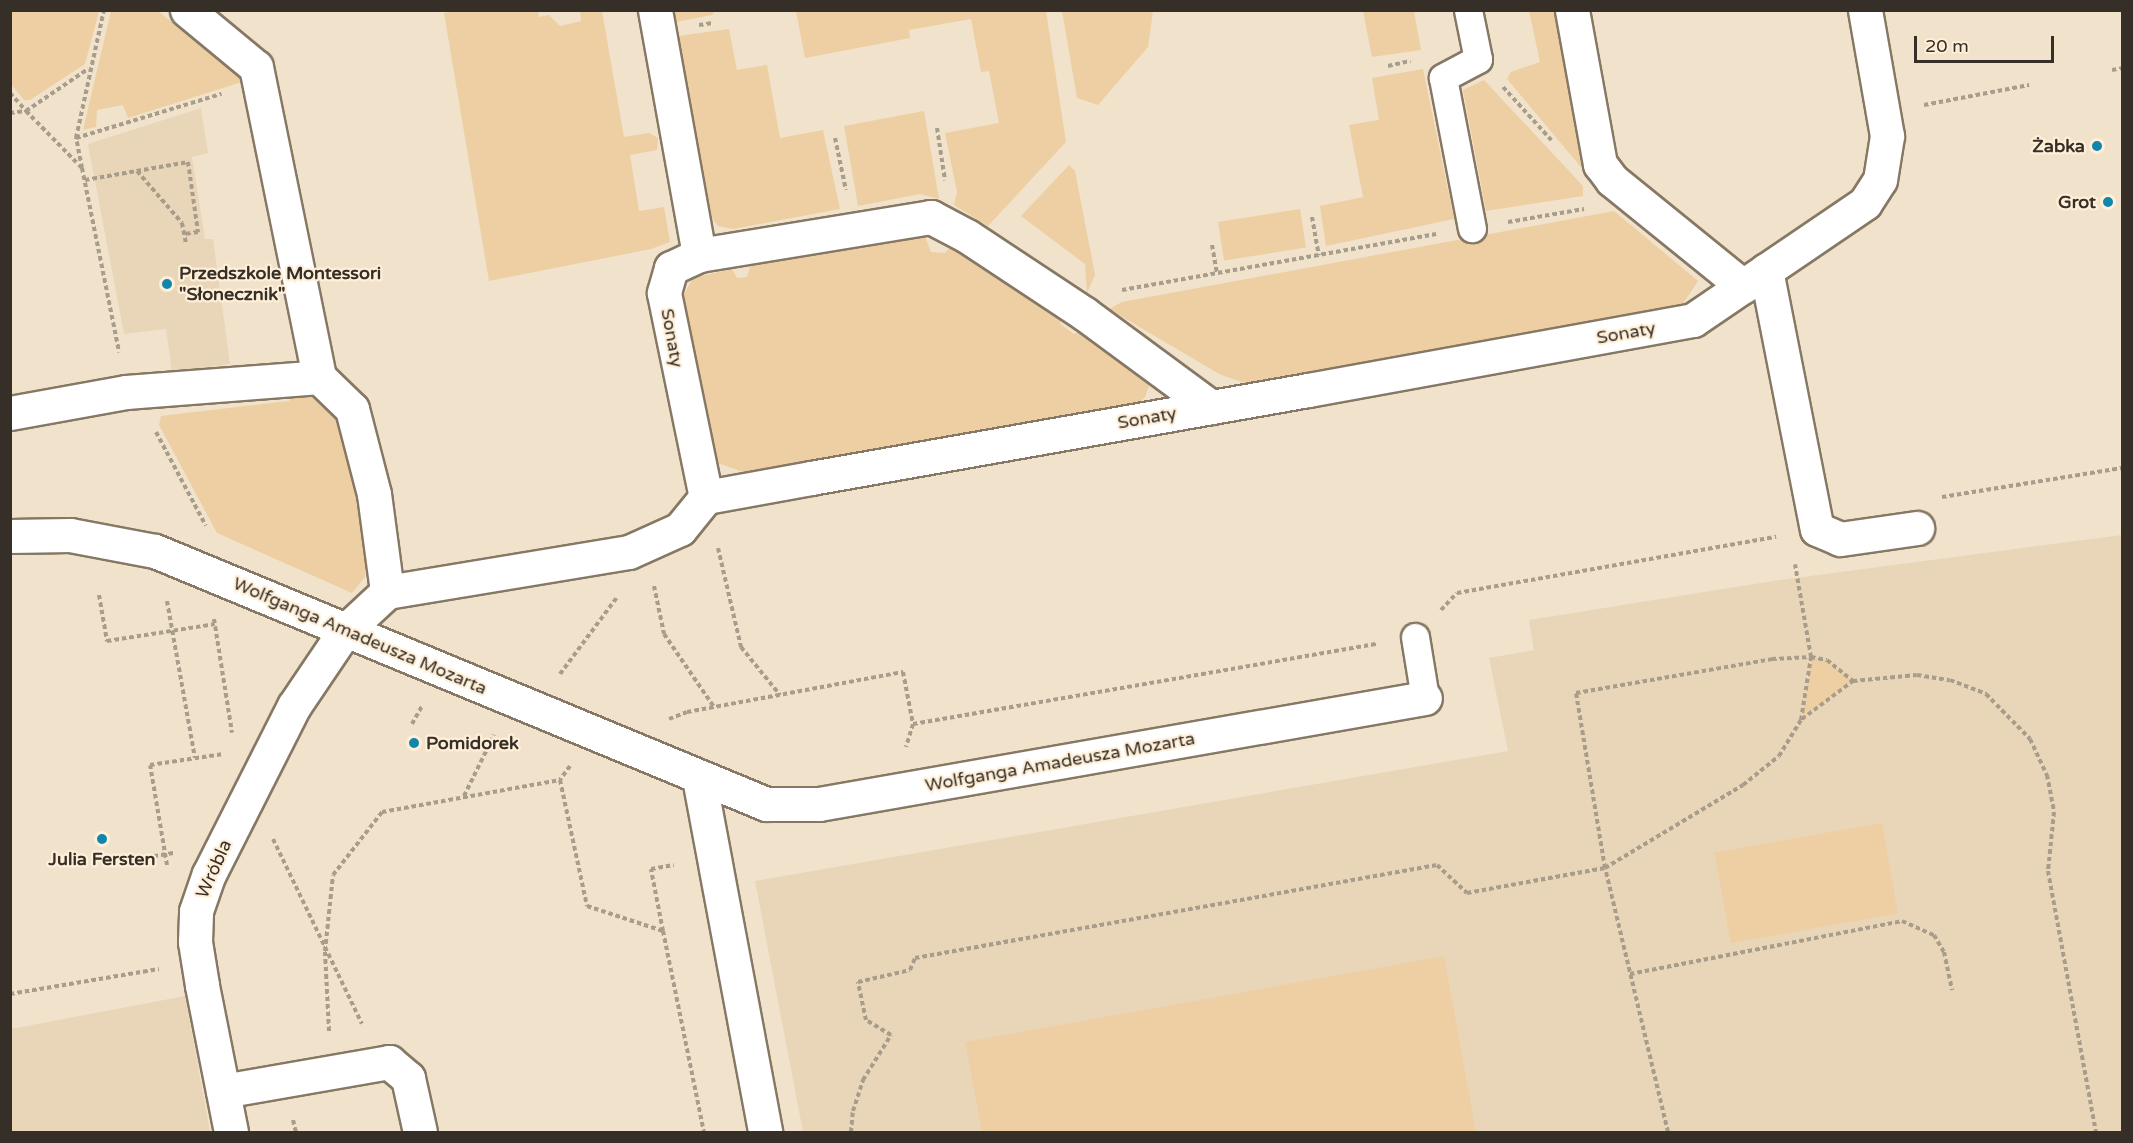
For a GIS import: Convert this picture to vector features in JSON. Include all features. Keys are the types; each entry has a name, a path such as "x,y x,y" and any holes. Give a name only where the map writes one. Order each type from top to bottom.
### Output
{"street":[{"path":"186,10 256,67 319,377 352,409 374,494 387,592"},
{"path":"655,10 699,255"},
{"path":"1572,10 1600,164 1612,180 1638,201 1754,278 1817,529 1840,539 1917,528"},
{"name":"Sonaty","path":"1211,407 1085,314 967,236 931,217 699,255 671,268 664,293 706,497 1211,407 1693,320 1865,203 1884,169 1887,136 1865,10"},
{"path":"10,412 126,392 319,377"},
{"path":"344,632 387,592 629,552 680,529 706,497"},
{"name":"Wolfganga Amadeusza Mozarta","path":"10,536 70,535 155,551 344,632 766,804 819,804 1425,698"},
{"name":"Wróbla","path":"231,1132 195,942 196,911 209,874 294,706 344,632"},
{"path":"699,778 765,1132"},
{"path":"223,1091 389,1062 405,1073 420,1132"}],"lane":[{"path":"1468,10 1478,59 1443,78 1472,228"},
{"path":"1415,637 1425,698"}],"path":[{"path":"104,10 89,69 76,138 126,392"},
{"path":"1478,59 1556,145"},
{"path":"2112,70 2122,68"},
{"path":"10,113 26,111 89,69"},
{"path":"76,138 260,83"},
{"path":"1883,112 2029,85"},
{"path":"10,93 82,168"},
{"path":"835,138 854,231"},
{"path":"85,180 188,162 198,232 184,234"},
{"path":"137,171 182,223 186,243"},
{"path":"1085,314 1104,294 1472,228 1638,201"},
{"path":"1312,217 1319,255"},
{"path":"1212,245 1217,273"},
{"path":"151,424 212,537"},
{"path":"1935,498 2122,468"},
{"path":"706,497 741,647 781,695"},
{"path":"1457,593 1817,529"},
{"path":"651,576 664,634 714,707"},
{"path":"1798,579 1811,657 1802,720"},
{"path":"554,683 620,593"},
{"path":"99,595 107,641 215,624"},
{"path":"166,600 195,758"},
{"path":"213,615 234,740"},
{"path":"687,712 903,672 913,724 1415,637"},
{"path":"1668,1132 1605,868 1576,693 1772,659 1811,657 1827,660 1853,681"},
{"path":"851,1132 853,1111 863,1080 891,1035 866,1020 858,982 910,970 915,958 1437,865 1467,893 1605,868 1743,785 1779,756 1802,720 1853,681 1917,675 1950,680 1986,694 2030,739 2047,775 2054,812 2048,872 2096,1132"},
{"path":"412,724 426,700"},
{"path":"464,796 499,726"},
{"path":"169,876 150,765 236,752"},
{"path":"329,1037 325,951 333,875 382,812 560,780 575,758"},
{"path":"560,780 587,906 663,931"},
{"path":"271,835 325,951 381,1062"},
{"path":"124,861 176,852"},
{"path":"674,854 675,864 651,869 704,1132"},
{"path":"1630,974 1902,921 1934,935 1944,951 1952,990"},
{"path":"10,994 166,968"}],"shaded area":[{"path":"458,10 538,11 539,17 549,15 560,26 581,21 580,11 602,11 624,137 649,133 658,138 657,150 630,155 639,211 664,207 670,242 651,249 489,281 444,13"},
{"path":"674,10 714,11 712,15 676,22"},
{"path":"10,11 99,11 85,64 30,100 24,100 11,84"},
{"path":"111,11 158,11 245,81 128,118 123,105 97,110 96,127 83,130"},
{"path":"796,11 1046,11 1066,142 988,226 954,205 957,192 945,133 999,123 989,71 981,72 971,19 909,30 910,38 805,58"},
{"path":"1062,11 1153,11 1148,47 1098,105 1077,98"},
{"path":"1363,11 1414,11 1421,50 1372,57"},
{"path":"1529,11 1559,11 1596,185 1507,79 1511,72 1540,62"},
{"path":"729,29 737,70 767,65 780,138 823,130 840,209 733,229 718,226 712,218 678,36"},
{"path":"1423,69 1454,219 1326,246 1320,206 1363,197 1349,125 1379,120 1372,78"},
{"path":"1484,80 1583,186 1583,196 1486,211 1463,90"},
{"name":"Przedszkole Montessori \"Słonecznik\"","path":"201,108 208,153 192,157 205,239 213,239 230,364 172,372 166,329 124,334 88,144"},
{"path":"924,111 939,199 920,194 858,206 844,126"},
{"path":"1069,165 1075,171 1095,275 1087,293 1085,264 1021,216"},
{"path":"1300,209 1306,248 1224,261 1218,222"},
{"path":"1614,211 1698,281 1680,308 1245,383 1221,375 1109,309 1122,302"},
{"path":"924,234 931,252 945,253 951,246 1061,318 1060,324 1074,334 1082,331 1146,373 1150,383 1145,397 1136,406 754,476 718,463 708,453 681,300 693,278 732,269 737,278 747,277 751,264"},
{"path":"297,389 316,394 339,415 345,428 366,565 365,577 352,593 217,533 159,425 161,416 289,401"},
{"path":"2122,535 2122,1132 803,1132 755,881 1508,751 1489,658 1534,650 1529,620 1773,581"},
{"path":"1811,657 1827,660 1853,681 1801,720"},
{"path":"1882,823 1898,914 1731,943 1715,853"},
{"path":"1444,956 1476,1132 982,1132 965,1042"},
{"path":"185,996 210,1132 11,1132 11,1029"}],"place":[{"name":"Żabka","path":"2097,146"},
{"name":"Grot","path":"2108,202"},
{"name":"Przedszkole Montessori \"Słonecznik\"","path":"167,284"},
{"name":"Pomidorek","path":"414,743"},
{"name":"Julia Fersten","path":"102,839"}]}
